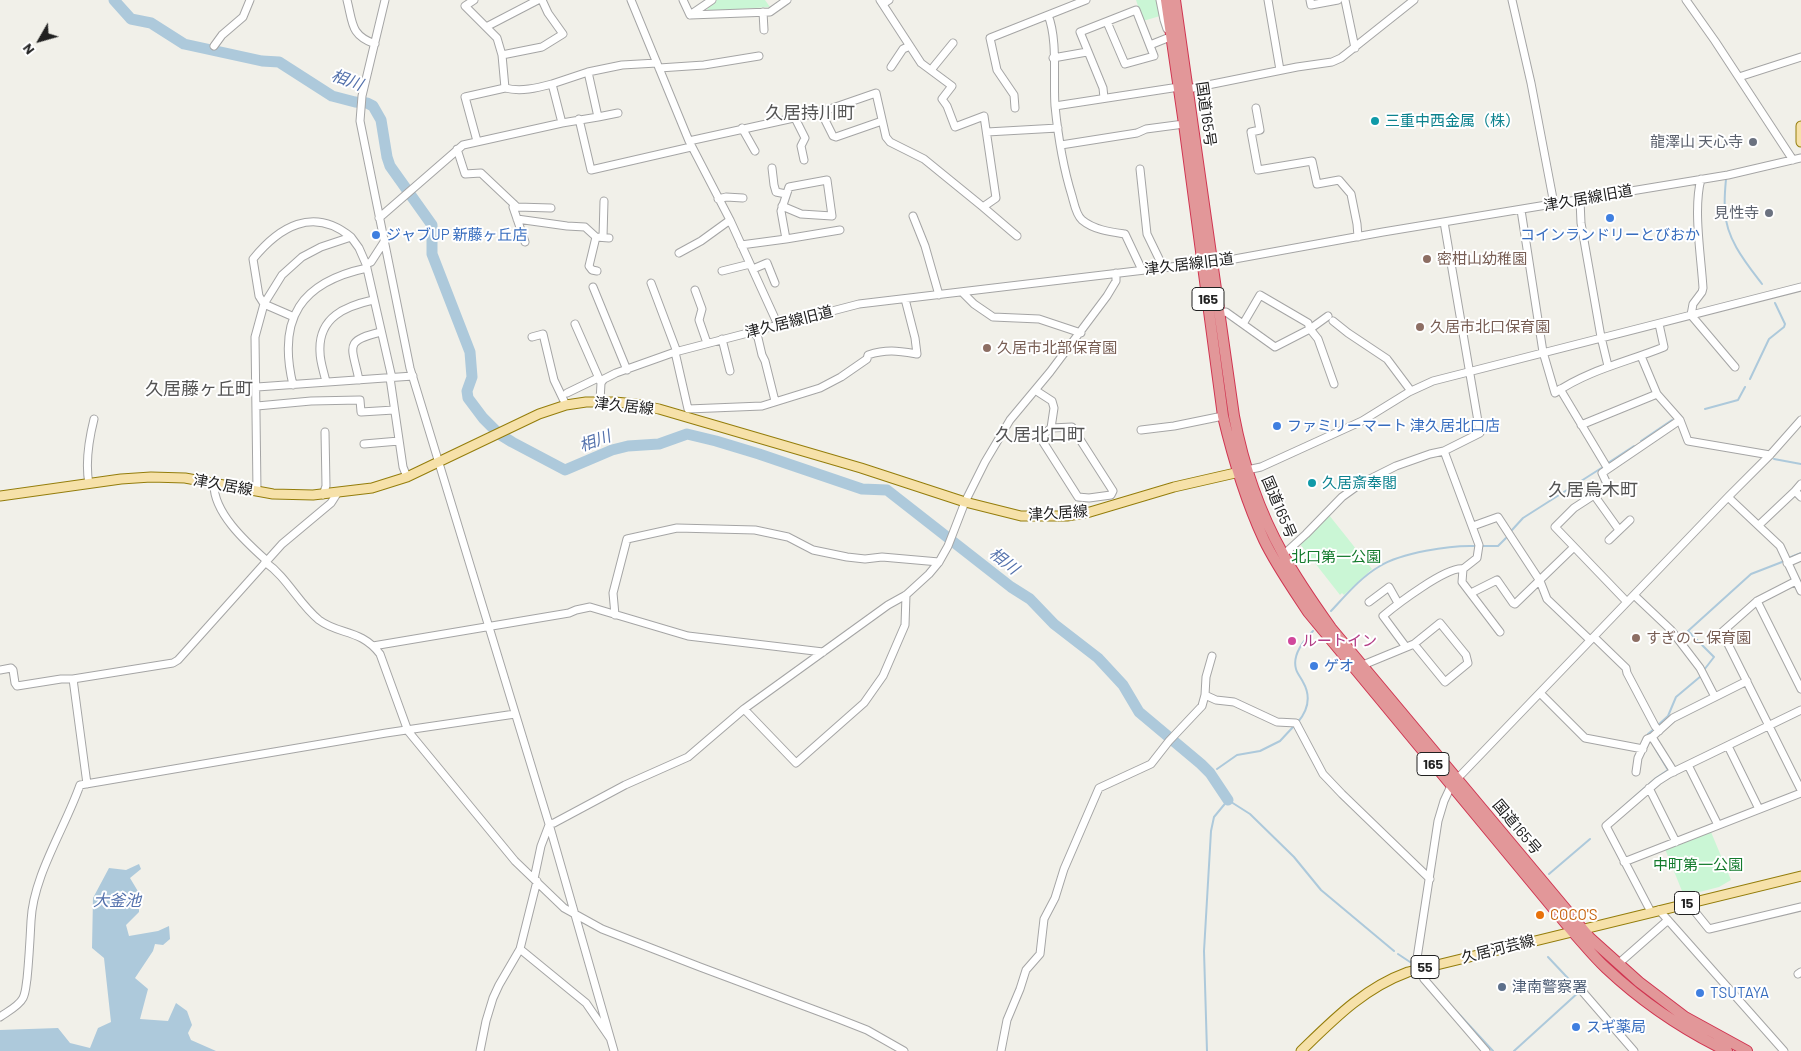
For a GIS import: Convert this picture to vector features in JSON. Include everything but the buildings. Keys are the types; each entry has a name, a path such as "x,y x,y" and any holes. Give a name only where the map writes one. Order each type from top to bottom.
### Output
{"highway":[{"name":"国道165号","path":"1166,0 1171,40 1183,88 1184,124 1208,263 1220,313 1243,472 1264,540 1286,579 1308,612 1454,783 1583,929 1618,964 1685,1017 1748,1051"},
{"name":"国道165号","path":"1175,0 1183,88 1208,263 1223,416 1231,452 1243,472 1283,555 1304,591 1331,628 1363,665 1572,931 1606,968 1640,996 1686,1028 1727,1051"}],"main road":[{"path":"1801,126 1801,142"},
{"name":"津久居線","path":"0,496 151,477 185,478 289,495 323,495 372,488 407,477 439,460 539,414 566,406 600,401 636,404 687,413 965,502 1021,516 1067,516 1106,508 1174,486 1243,472"},
{"name":"15","path":"1572,931 1801,876"},
{"name":"久居河芸線","path":"1301,1051 1344,1010 1370,990 1399,976 1419,969 1572,931"}],"street":[{"path":"214,46 222,34 243,17 250,0"},
{"path":"348,0 355,33 363,40 375,44"},
{"path":"385,0 362,96 360,121 413,376 549,824 614,1051"},
{"path":"474,0 462,3 497,38 502,55 505,88"},
{"path":"486,28 540,0 563,34 542,47 502,55"},
{"path":"631,0 690,144 730,220 778,325"},
{"path":"683,0 690,16"},
{"path":"690,16 712,0"},
{"path":"690,16 770,12 787,0"},
{"path":"1016,108 1014,95 997,70 990,38 1086,0"},
{"name":"国道165号","path":"1160,0 1171,40"},
{"path":"1268,0 1280,70"},
{"path":"1310,0 1311,5 1338,0"},
{"path":"1345,0 1355,48"},
{"path":"1055,106 1183,88 1332,62 1355,48 1414,0"},
{"path":"1512,0 1531,83 1554,204"},
{"path":"1686,0 1793,160"},
{"path":"884,1 921,63 952,86 942,99 947,106 955,127 984,116 996,198 983,207"},
{"path":"1104,98 1103,88 1080,32 1136,10 1154,56 1124,64 1107,22"},
{"path":"763,12 764,30"},
{"path":"1048,15 1053,28 1055,106 1065,174 1079,216 1081,220 1097,228 1125,234 1142,270"},
{"path":"1150,45 1171,40"},
{"path":"931,70 954,43"},
{"path":"890,67 893,66 903,49 910,46"},
{"path":"1053,58 1087,52"},
{"path":"477,141 465,97 505,88 527,90 588,72 622,65 704,65 759,56"},
{"path":"1738,77 1801,57"},
{"path":"588,72 598,117"},
{"path":"552,84 562,123"},
{"path":"579,119 591,170 742,128 821,112 876,93 886,137 890,142 924,159 1017,236"},
{"path":"1256,108 1260,130 1251,132 1258,170 1312,161 1317,184 1339,180 1351,194 1358,237"},
{"path":"821,112 833,136"},
{"path":"379,218 457,149 477,141 579,119 618,113"},
{"path":"795,118 805,138 800,146 804,160"},
{"path":"825,139 882,122"},
{"path":"1061,145 1184,124"},
{"path":"742,128 755,152"},
{"path":"987,132 1058,128"},
{"path":"457,149 465,174 481,173 517,207 551,208"},
{"name":"津久居線旧道","path":"567,393 676,352 859,304 1208,263 1755,170 1801,158"},
{"path":"772,168 776,192 786,194"},
{"path":"1140,169 1146,230 1163,267"},
{"path":"1691,315 1693,304 1703,288 1699,250 1698,209 1698,189 1701,178"},
{"path":"782,206 801,214 832,216 827,180 788,187 782,206 786,239"},
{"path":"718,199 726,197 743,198"},
{"path":"1580,200 1581,223 1608,366"},
{"path":"597,271 592,270 589,266 603,237 604,201"},
{"path":"514,204 513,207 525,242"},
{"path":"1521,210 1543,352 1555,393 1608,366 1664,347 1659,324"},
{"path":"913,216 925,246 939,295"},
{"path":"517,218 567,226 585,226 603,237"},
{"path":"679,252 701,241 730,220"},
{"path":"294,317 264,304 259,296 253,259 279,233 295,224 312,222 333,226 351,237 359,248 366,266 391,378 403,467 407,477"},
{"path":"1283,555 1342,497 1360,484 1396,466 1444,451 1480,433 1444,222"},
{"path":"741,246 840,230"},
{"path":"257,491 256,331 264,304 282,275 302,257 321,247 351,237"},
{"path":"293,385 287,351 290,329 294,317 306,298 322,284 339,275 366,266 384,242"},
{"path":"722,271 767,263 775,283"},
{"path":"549,824 625,785 688,757 744,709 888,605 906,595 929,574 939,562 948,546 965,502 985,462 1010,420 1081,333 1113,287 1116,281 1116,273"},
{"path":"651,283 676,352 687,413 734,406 762,406 824,386 850,371 867,358 868,355 892,350 917,354 905,299"},
{"path":"593,287 627,370"},
{"path":"1243,472 1290,454 1303,446 1362,420 1411,391 1433,381 1801,287"},
{"path":"694,290 702,309 699,320 707,343"},
{"path":"962,292 974,304 993,317 1039,319 1081,333"},
{"path":"1243,324 1260,295 1308,323 1318,339 1334,384"},
{"path":"326,382 320,351 321,339 328,324 344,308 373,300"},
{"path":"1220,313 1226,312 1275,347 1330,318 1348,333 1387,359 1411,391"},
{"path":"1691,315 1735,368"},
{"path":"575,324 600,381 600,401"},
{"path":"753,331 758,338 762,356 766,361 775,401"},
{"path":"359,380 352,350 354,343 362,337 381,332"},
{"path":"532,337 543,334 554,380 566,406"},
{"path":"722,339 730,371"},
{"path":"1641,356 1657,394 1680,420 1688,441 1770,455"},
{"path":"256,387 413,376"},
{"path":"1560,389 1608,469"},
{"path":"1035,390 1052,401 1054,408 1051,428 1044,434 1043,442 1078,497 1089,498 1111,495 1113,491 1072,427 1051,428"},
{"path":"1581,425 1657,394"},
{"path":"257,406 311,400 360,400 361,412 394,410"},
{"path":"1141,430 1174,426 1223,416"},
{"path":"89,484 87,473 88,457 94,419"},
{"path":"1627,602 1555,527 1574,508 1608,486 1602,473 1680,420"},
{"path":"1486,1051 1424,979 1419,969 1417,958 1438,821 1444,801 1454,783 1770,455 1801,420"},
{"path":"323,495 326,486 326,432"},
{"path":"364,444 399,441"},
{"path":"1406,647 1383,616 1398,603 1455,568 1463,569 1478,554 1479,545 1473,526 1444,451"},
{"path":"214,482 213,492 232,526 321,622 353,633 373,646 380,654 408,731 516,861 564,908 593,924 625,938 867,1030 904,1051"},
{"path":"1759,525 1801,484"},
{"path":"1795,491 1801,497"},
{"path":"0,670 11,668 15,684 18,686 173,663 178,660 282,544 331,503 338,492"},
{"path":"1594,495 1619,530"},
{"path":"1728,497 1780,546 1801,591"},
{"path":"1473,526 1498,517 1540,581 1547,599 1626,668 1657,729"},
{"path":"1609,540 1630,520"},
{"path":"616,614 612,593 628,539 677,528 755,530 788,537 813,550 846,556 864,559 882,557 939,562"},
{"path":"1471,593 1497,580 1515,604 1574,547"},
{"path":"1787,563 1801,556"},
{"path":"1463,569 1462,582 1500,632"},
{"path":"1624,862 1801,791 1722,632 1757,601 1796,581"},
{"path":"1368,602 1389,588 1398,603"},
{"path":"744,709 796,763 864,704 883,676 905,626 906,595"},
{"path":"1634,595 1671,630 1703,674 1715,697"},
{"path":"1757,601 1801,690"},
{"path":"373,646 590,608 688,636 823,652"},
{"path":"1363,665 1414,644 1440,623 1466,655 1468,663 1445,682 1414,644"},
{"path":"1001,1051 1007,1020 1026,970 1040,954 1044,919 1055,898 1064,869 1099,788 1151,764 1171,738 1202,706 1206,677 1212,656"},
{"path":"73,679 87,784"},
{"path":"1636,772 1638,758 1646,739 1652,737 1657,729 1673,718 1747,681"},
{"path":"1540,693 1585,738 1643,749"},
{"path":"1205,695 1216,700 1234,702 1277,722 1296,723 1322,774 1430,880"},
{"path":"1784,1051 1668,920 1655,911 1624,862 1606,826 1658,781 1801,710"},
{"path":"0,1017 24,996 30,957 34,901 50,852 60,835 80,785 515,714"},
{"path":"1652,737 1674,772"},
{"path":"1728,746 1759,809"},
{"path":"1688,765 1718,825"},
{"path":"1649,788 1676,842"},
{"path":"480,1051 486,1021 498,985 520,949 541,846 549,824"},
{"path":"1688,903 1709,929 1801,907"},
{"path":"1618,964 1668,920"},
{"path":"520,949 586,1003 612,1040"},
{"path":"1582,991 1634,1051"}],"green space":[{"path":"717,0 765,0 770,7 708,11 707,7"},
{"path":"1136,0 1156,0 1160,16 1143,21"},
{"name":"北口第一公園","path":"1329,515 1372,569 1344,595 1342,593 1340,595 1300,544"},
{"name":"中町第一公園","path":"1711,832 1731,880 1719,887 1684,896 1665,849"}],"water":[{"name":"大釜池","path":"139,864 141,869 130,878 139,893 139,912 126,925 129,936 158,931 169,926 170,939 163,945 155,944 153,951 135,978 148,989 140,1019 168,1021 176,1003 187,1011 192,1025 188,1033 191,1040 216,1051 0,1051 0,1030 58,1028 70,1043 90,1048 98,1028 111,1022 104,958 92,948 93,898 109,868 126,870"}],"waterway":[{"name":"相川","path":"114,0 131,19 151,23 184,44 262,61 279,62 332,96 373,106 381,120 390,166 432,225 432,254 470,352 472,377 467,391 468,398 483,418 499,434 565,470 612,450 628,446 659,444 687,434 759,454 862,489 887,490 1011,587 1030,599 1054,624 1098,658 1123,685 1139,712 1201,764 1210,773 1228,800"},
{"path":"1726,179 1725,207 1729,231 1738,250 1762,284"},
{"path":"1750,379 1769,339 1784,327 1785,324 1775,303"},
{"path":"1705,409 1738,400 1745,387"},
{"path":"1641,441 1672,420"},
{"path":"1608,463 1634,446"},
{"path":"1774,459 1801,464"},
{"path":"1512,530 1523,518 1603,467"},
{"path":"1482,546 1498,546 1506,538"},
{"path":"1331,611 1366,575 1389,561 1426,551 1475,546"},
{"path":"1791,557 1801,553"},
{"path":"1704,670 1714,657 1688,631 1751,574 1782,562"},
{"path":"1298,722 1304,713 1308,698 1295,664 1297,653 1313,631"},
{"path":"1657,726 1668,716 1676,697 1701,676"},
{"path":"1217,769 1237,755 1260,751 1280,741 1293,727"},
{"path":"1648,734 1654,729"},
{"path":"1607,821 1656,778 1668,770 1655,748"},
{"path":"1207,1051 1204,951 1211,831 1214,817 1228,800 1250,814 1294,857 1321,890 1394,951"},
{"path":"1549,874 1590,839"},
{"path":"1398,954 1410,962"},
{"path":"1514,1051 1580,991 1548,957"},
{"path":"1457,1012 1493,1051"}],"place":[{"name":"三重中西金属（株）","path":"1375,121"},
{"name":"龍澤山 天心寺","path":"1753,142"},
{"name":"見性寺","path":"1769,213"},
{"name":"コインランドリーとびおか","path":"1610,218"},
{"name":"ジャブUP 新藤ヶ丘店","path":"376,235"},
{"name":"密柑山幼稚園","path":"1427,259"},
{"name":"久居市北口保育園","path":"1420,327"},
{"name":"久居市北部保育園","path":"987,348"},
{"name":"ファミリーマート 津久居北口店","path":"1277,426"},
{"name":"久居斎奉閣","path":"1312,483"},
{"name":"すぎのこ保育園","path":"1636,638"},
{"name":"ルートイン","path":"1292,641"},
{"name":"ゲオ","path":"1314,666"},
{"name":"COCO'S","path":"1540,915"},
{"name":"津南警察署","path":"1502,987"},
{"name":"TSUTAYA","path":"1700,993"},
{"name":"スギ薬局","path":"1576,1027"}],"district":[{"name":"久居持川町","path":"810,113"},
{"name":"久居藤ヶ丘町","path":"199,389"},
{"name":"久居北口町","path":"1040,435"},
{"name":"久居烏木町","path":"1593,490"}]}
